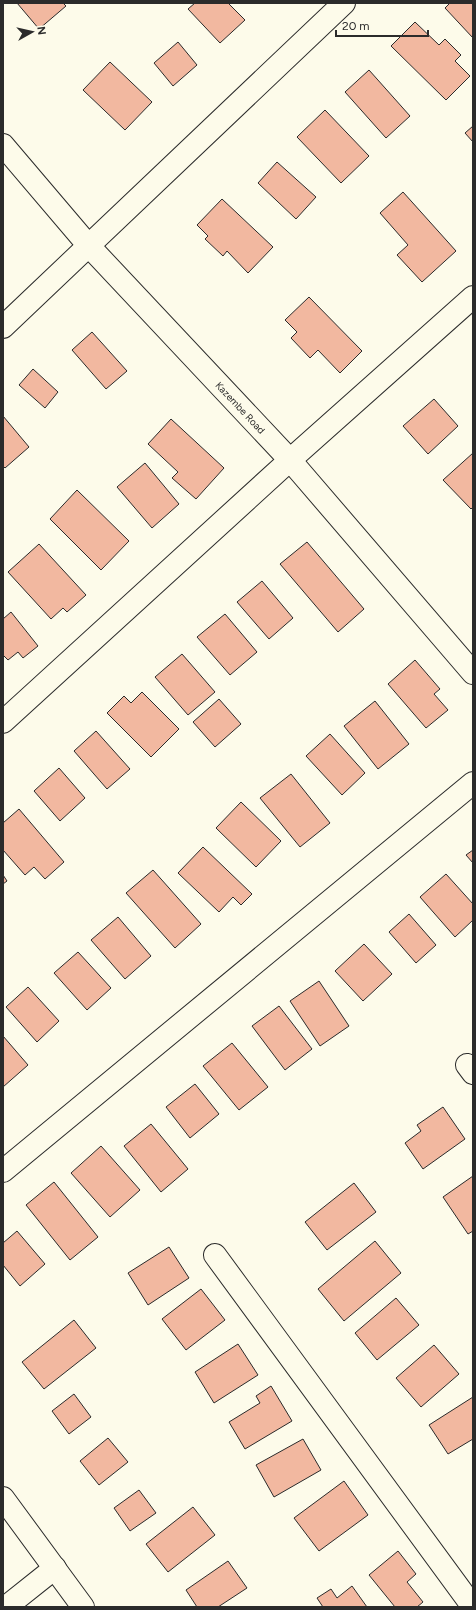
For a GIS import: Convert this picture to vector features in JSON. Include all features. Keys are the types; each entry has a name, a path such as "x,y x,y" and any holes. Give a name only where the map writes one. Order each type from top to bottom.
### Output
{"street":[{"path":"3,327 344,3"},
{"name":"Kazembe Road","path":"3,145 88,245 290,460 473,673"},
{"path":"3,722 290,460 473,297"},
{"path":"3,1171 473,783"},
{"path":"215,1255 473,1607"},
{"path":"3,1498 83,1607"},
{"path":"6,1607 55,1568"}],"building":[{"path":"17,3 63,3 66,6 39,29"},
{"path":"195,3 228,3 245,20 220,43 188,9"},
{"path":"450,3 473,3 473,38 445,8"},
{"path":"415,22 439,45 445,39 461,55 455,61 470,76 446,100 391,46"},
{"path":"178,42 197,65 173,86 154,63"},
{"path":"110,62 152,102 125,130 83,90"},
{"path":"369,70 410,116 386,138 345,92"},
{"path":"325,110 369,156 341,183 297,137"},
{"path":"473,126 473,142 465,133"},
{"path":"277,162 316,197 296,219 258,183"},
{"path":"403,192 456,251 422,282 397,255 408,245 380,213"},
{"path":"222,199 273,247 248,273 227,251 223,256 205,239 208,236 197,225"},
{"path":"309,297 362,351 340,373 318,350 310,358 291,338 297,332 285,320"},
{"path":"92,332 127,371 106,389 72,350"},
{"path":"33,369 58,392 45,408 19,385"},
{"path":"434,399 458,426 428,454 403,426"},
{"path":"3,416 29,447 5,468 3,466"},
{"path":"171,419 224,468 196,499 172,478 178,472 148,444"},
{"path":"473,453 473,507 471,509 443,480"},
{"path":"145,463 179,504 152,528 117,487"},
{"path":"77,490 129,541 101,570 50,519"},
{"path":"307,542 364,609 338,632 280,564"},
{"path":"39,544 86,595 67,612 63,608 51,619 8,572"},
{"path":"262,581 293,618 269,639 237,602"},
{"path":"11,612 38,646 23,658 18,652 8,660 3,655 3,619"},
{"path":"225,614 257,652 230,675 197,637"},
{"path":"182,654 215,692 188,715 155,677"},
{"path":"415,660 440,689 434,694 448,710 426,728 388,684"},
{"path":"142,692 179,729 151,757 107,713 124,696 131,703"},
{"path":"219,699 241,724 215,747 193,722"},
{"path":"375,701 409,744 378,769 344,726"},
{"path":"96,731 130,769 107,789 74,751"},
{"path":"330,734 365,773 342,795 306,756"},
{"path":"59,768 85,798 60,821 34,791"},
{"path":"291,774 330,823 300,847 260,798"},
{"path":"241,802 281,841 256,867 216,828"},
{"path":"19,809 64,862 45,879 34,867 25,875 3,850 3,823"},
{"path":"203,847 252,894 241,905 233,897 219,912 178,873"},
{"path":"473,850 473,863 466,855"},
{"path":"153,870 201,924 175,948 126,893"},
{"path":"446,874 473,904 473,920 455,937 420,897"},
{"path":"3,875 7,881 3,884"},
{"path":"409,914 436,945 416,963 389,932"},
{"path":"118,917 151,956 125,979 91,940"},
{"path":"364,944 392,974 363,1001 335,971"},
{"path":"78,952 111,988 87,1010 54,973"},
{"path":"319,981 349,1026 320,1046 290,1001"},
{"path":"28,987 59,1021 37,1042 6,1007"},
{"path":"279,1006 312,1049 285,1070 252,1026"},
{"path":"3,1036 28,1065 3,1087"},
{"path":"232,1043 268,1087 239,1110 203,1066"},
{"path":"195,1084 219,1114 190,1138 166,1107"},
{"path":"443,1107 465,1139 423,1169 405,1143 421,1131 417,1125"},
{"path":"151,1124 188,1169 161,1192 124,1146"},
{"path":"101,1146 140,1190 110,1217 71,1173"},
{"path":"473,1176 473,1231 468,1234 443,1197"},
{"path":"54,1182 98,1237 70,1260 26,1205"},
{"path":"354,1183 376,1212 327,1250 305,1222"},
{"path":"17,1231 45,1264 20,1286 3,1265 3,1243"},
{"path":"375,1241 401,1273 344,1321 318,1289"},
{"path":"169,1247 189,1278 148,1305 128,1273"},
{"path":"201,1289 225,1320 186,1350 162,1319"},
{"path":"396,1298 419,1325 377,1360 355,1333"},
{"path":"74,1320 96,1348 44,1389 22,1362"},
{"path":"238,1344 258,1375 214,1403 195,1372"},
{"path":"434,1345 459,1374 421,1407 396,1378"},
{"path":"271,1386 292,1421 245,1449 229,1422 260,1403 256,1396"},
{"path":"74,1394 91,1417 69,1434 52,1411"},
{"path":"473,1397 473,1439 448,1454 429,1425"},
{"path":"108,1438 128,1462 99,1485 80,1461"},
{"path":"303,1439 321,1470 274,1497 256,1465"},
{"path":"344,1481 368,1515 319,1551 294,1518"},
{"path":"139,1490 156,1513 130,1531 114,1508"},
{"path":"193,1507 215,1535 168,1572 146,1544"},
{"path":"398,1551 416,1574 407,1582 423,1602 417,1607 395,1607 369,1575"},
{"path":"228,1561 247,1588 218,1607 197,1607 186,1590"},
{"path":"352,1586 367,1607 323,1607 317,1598 331,1589 337,1598"}]}
